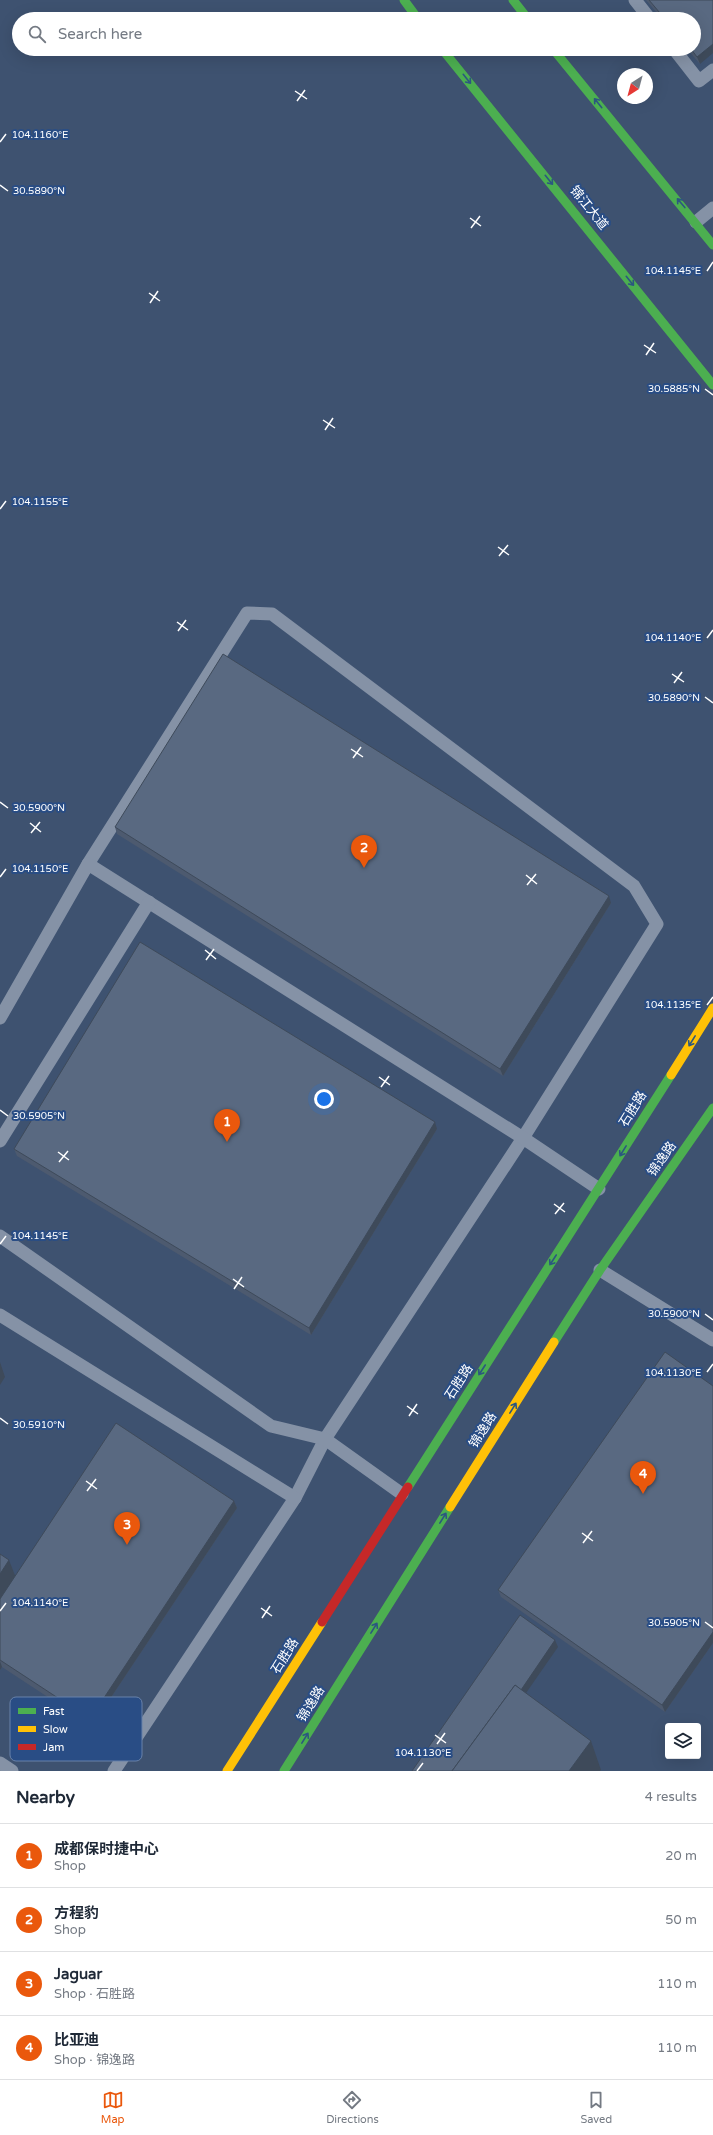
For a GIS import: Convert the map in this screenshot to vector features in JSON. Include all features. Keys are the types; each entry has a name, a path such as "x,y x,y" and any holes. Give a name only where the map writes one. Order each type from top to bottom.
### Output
{"street":[{"path":"404,0 413,12"},
{"path":"513,0 522,12"},
{"name":"锦江大道","path":"448,56 534,160 713,385"},
{"path":"559,56 696,222 713,245"},
{"name":"石胜路","path":"227,1771 402,1494 599,1189 713,1008"},
{"name":"锦逸路","path":"284,1771 600,1270 713,1108"}],"lane":[{"path":"635,0 644,12"},
{"path":"679,56 699,81 713,70"},
{"path":"696,222 713,208"},
{"path":"0,1018 88,864 247,613 272,614 634,886 657,924 523,1138 325,1439 295,1498 142,1729"},
{"path":"88,864 523,1138 599,1189"},
{"path":"0,1141 149,902"},
{"path":"0,1236 271,1426 325,1439 402,1494"},
{"path":"600,1270 713,1340"},
{"path":"0,1315 295,1498"},
{"path":"114,1771 121,1761"},
{"path":"0,1763 12,1771"}],"building":[{"path":"649,0 713,0 713,44 701,54 701,12 659,12"},
{"path":"223,654 609,896 500,1069 115,827"},
{"path":"140,942 435,1122 309,1328 14,1149"},
{"path":"665,1352 713,1386 713,1632 662,1705 498,1590"},
{"path":"116,1423 234,1501 105,1697 56,1697 0,1660 0,1599"},
{"path":"0,1554 9,1560 0,1574"},
{"path":"520,1615 555,1640 521,1690 515,1685 452,1771 412,1771"},
{"path":"515,1685 591,1741 569,1771 452,1771"}],"traffic: fast":[{"path":"404,0 413,12"},
{"path":"513,0 522,12"},
{"path":"448,56 713,385"},
{"path":"559,56 713,245"},
{"path":"408,1487 671,1075"},
{"path":"554,1342 600,1270 713,1108"},
{"path":"284,1771 450,1507"}],"traffic: slow":[{"path":"671,1075 713,1008"},
{"path":"450,1507 554,1342"},
{"path":"227,1771 322,1622"}],"traffic: jam":[{"path":"322,1622 408,1487"}],"place":[{"name":"方程豹","path":"364,868"},
{"name":"成都保时捷中心","path":"227,1142"},
{"name":"比亚迪","path":"643,1494"},
{"name":"Jaguar","path":"127,1545"}]}
